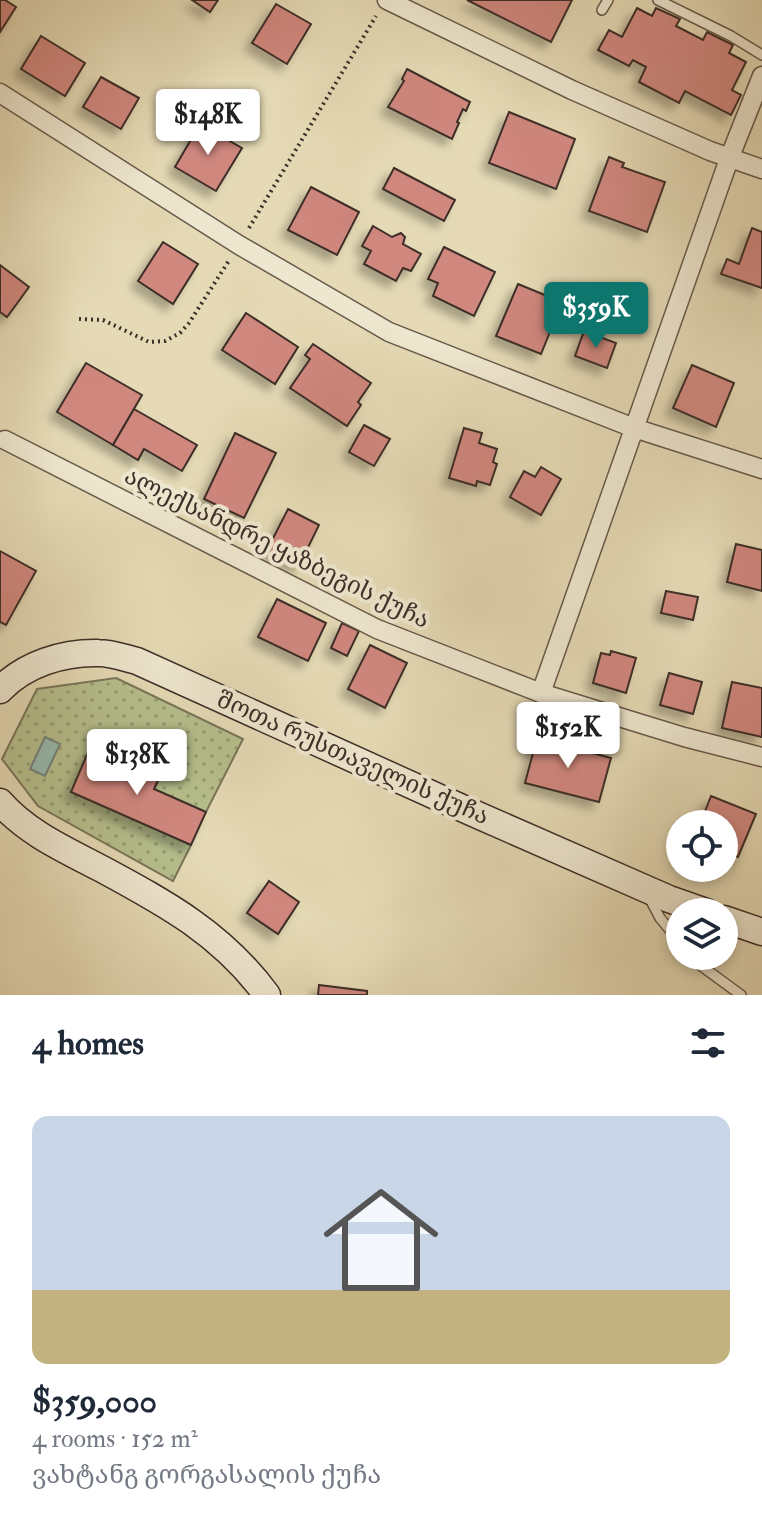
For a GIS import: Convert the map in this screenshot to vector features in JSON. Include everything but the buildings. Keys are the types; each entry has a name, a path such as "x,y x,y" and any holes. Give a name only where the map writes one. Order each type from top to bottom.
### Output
{"main road":[{"name":"შოთა რუსთაველის ქუჩა","path":"2,686 29,668 66,656 102,652 137,661 670,898"},
{"path":"0,802 47,840 172,908 216,939 250,972 267,995"},
{"path":"738,924 762,932"}],"street":[{"path":"382,7 729,159 762,169"},
{"path":"541,693 729,159 762,76"},
{"path":"0,93 239,245 389,332 634,428 762,469"},
{"name":"ალექსანდრე ყაზბეგის ქუჩა","path":"5,440 377,629 541,693 684,737 762,757"}],"lane":[{"path":"658,0 762,55"},
{"path":"645,888 666,925"},
{"path":"707,970 741,995"}],"path":[{"path":"79,319 103,320 149,342 165,341 180,333 239,245 382,7"}],"green space":[{"path":"116,678 243,739 206,812 154,789 161,773 128,758 124,768 71,792 191,845 173,881 38,806 2,759 37,689"}],"water":[{"path":"45,737 60,744 45,776 30,769"}]}
